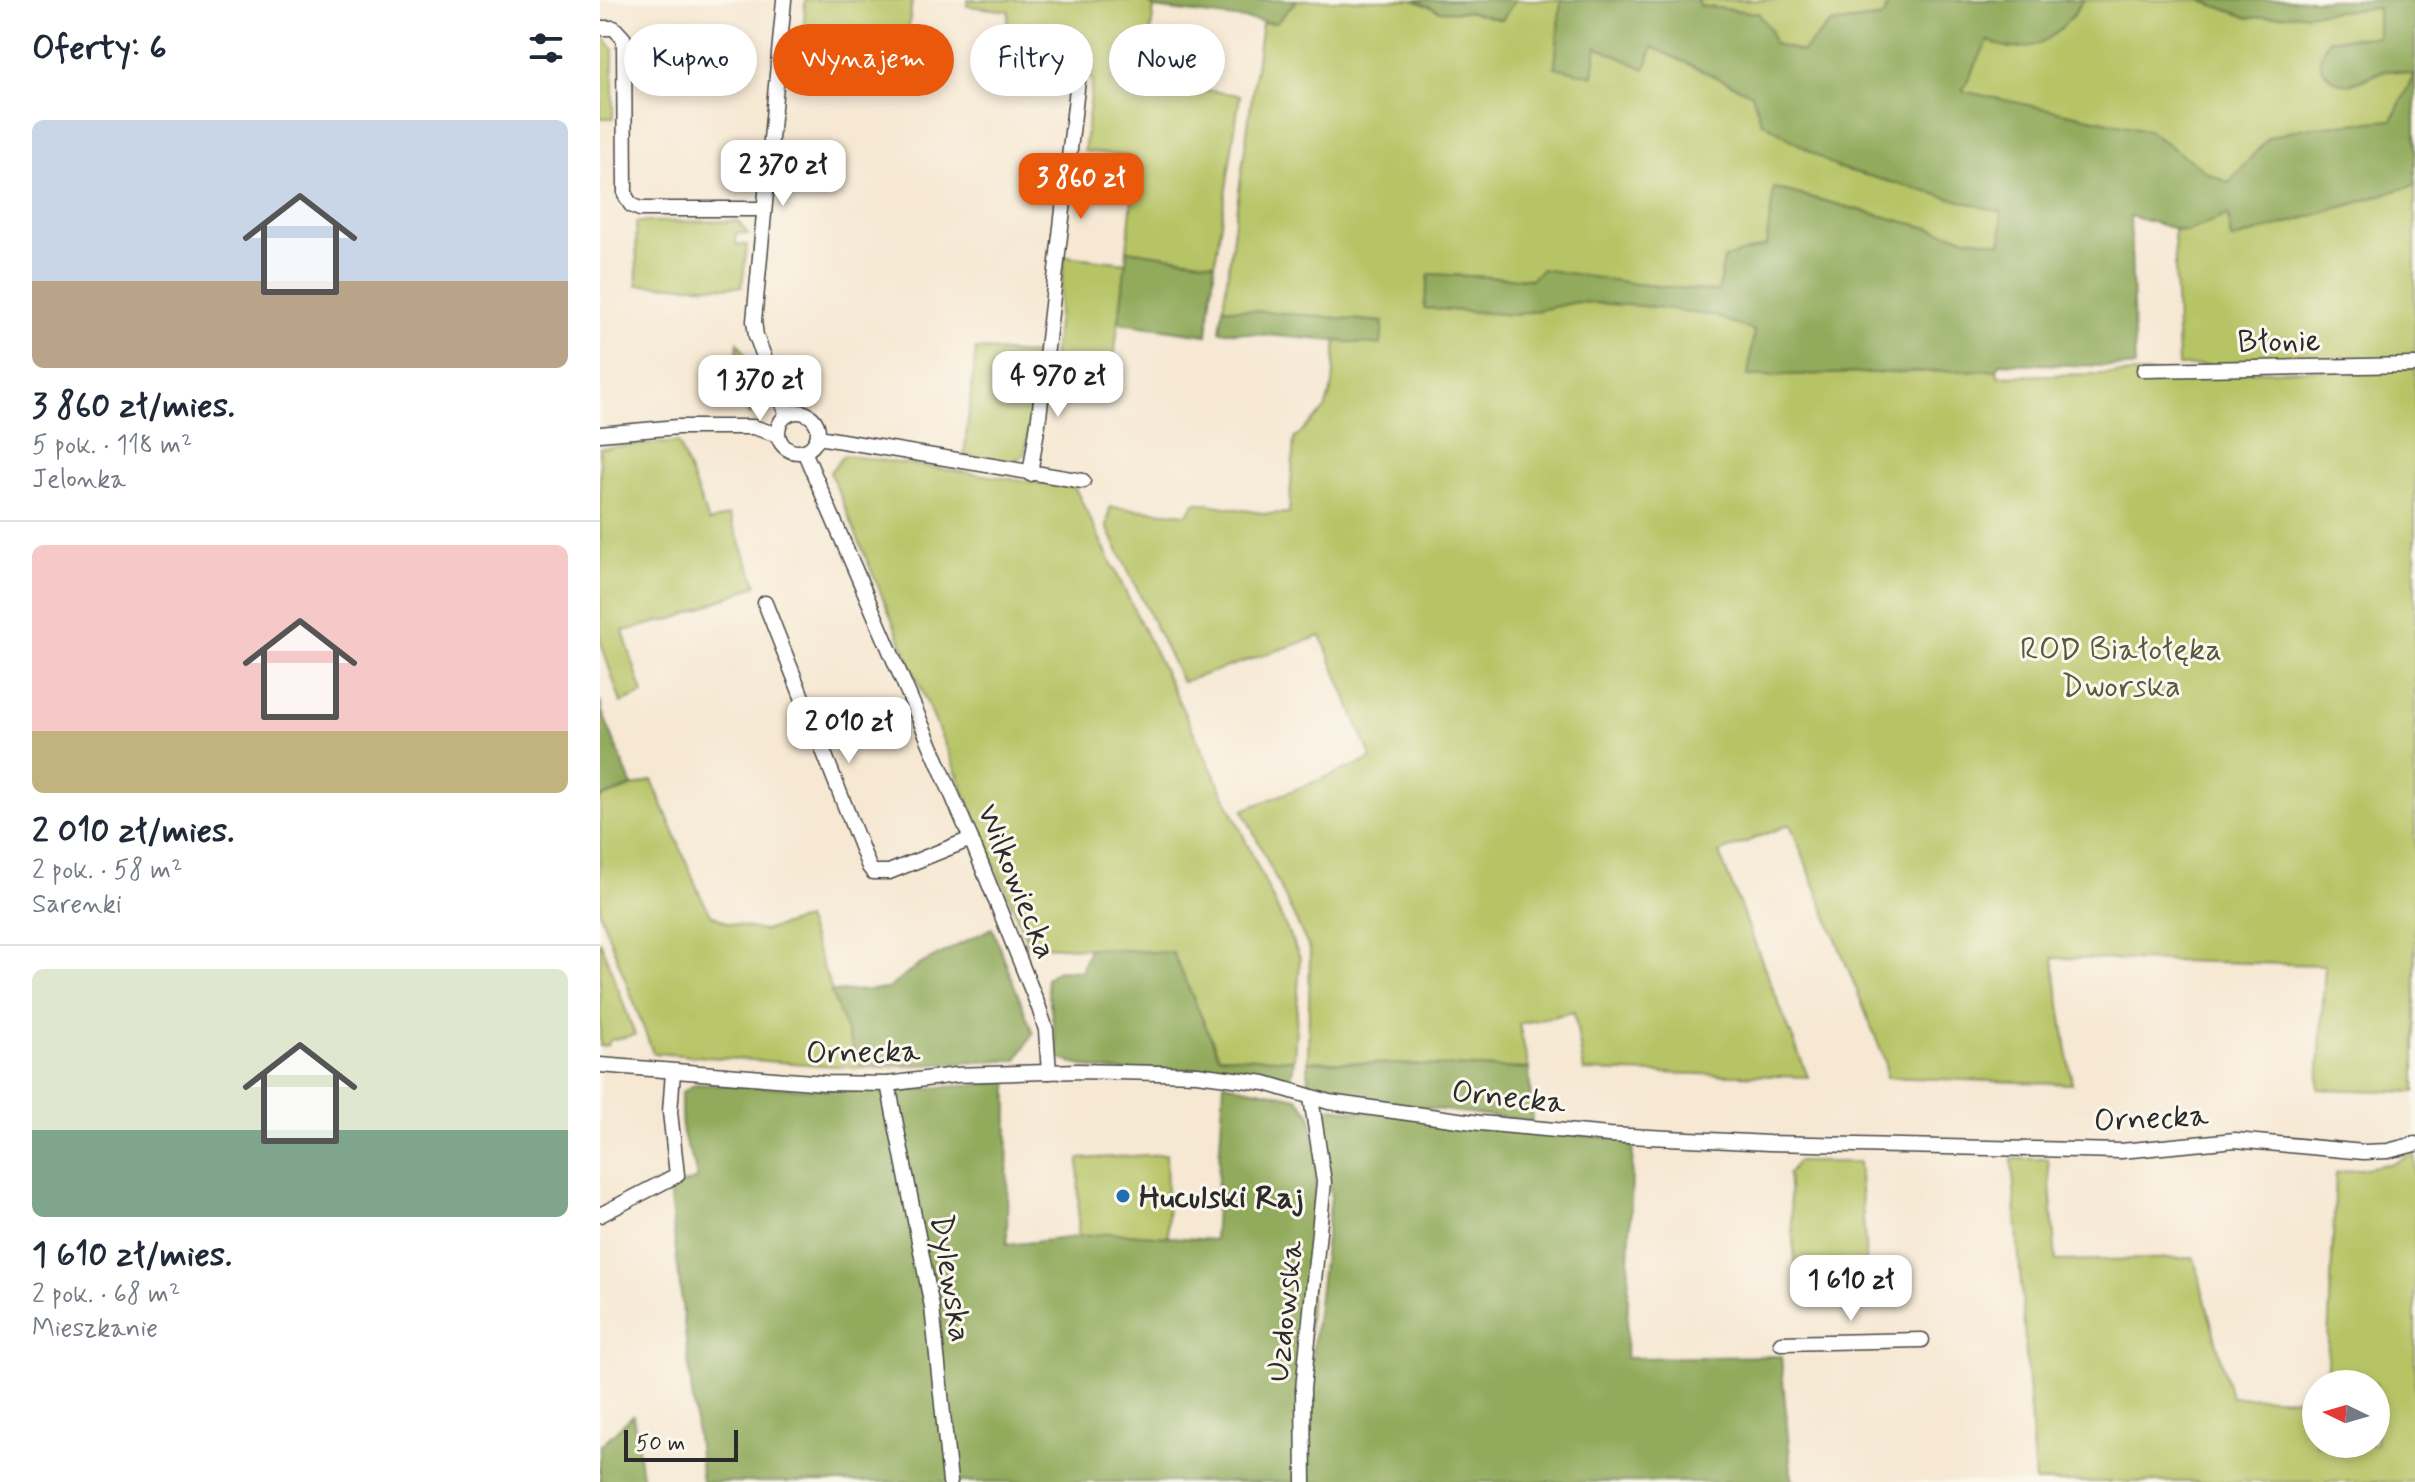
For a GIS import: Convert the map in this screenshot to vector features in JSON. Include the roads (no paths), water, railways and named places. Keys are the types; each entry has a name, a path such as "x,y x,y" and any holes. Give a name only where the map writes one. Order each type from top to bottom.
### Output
{"street":[{"path":"784,0 754,321 756,336 787,415"},
{"path":"600,28 614,28 624,39 623,170 625,195 631,205 640,209 764,209"},
{"path":"1030,474 1076,96"},
{"name":"Błonie","path":"2144,370 2415,365"},
{"path":"798,412 809,415 817,424 818,437 810,448 797,452 784,447 778,435 780,423 787,415 798,412"},
{"path":"600,434 678,427 753,427 778,435"},
{"path":"818,437 1083,481"},
{"name":"Wilkowiecka","path":"804,451 971,839 1039,1008 1046,1030 1049,1072"},
{"path":"765,603 873,872 889,872 971,839"},
{"name":"Ornecka","path":"600,1065 825,1083 888,1084 955,1075 1049,1072 1197,1074 1282,1087 1311,1098 1480,1123 1609,1135 1769,1143 2121,1151 2235,1140 2364,1152 2388,1151 2415,1144"},
{"path":"600,1215 677,1175 670,1112 673,1072"},
{"name":"Dylewska","path":"888,1084 932,1307 950,1482"},
{"name":"Uzdowska","path":"1304,1482 1303,1389 1324,1182 1311,1098"},
{"path":"1781,1343 1922,1340"}],"place":[{"name":"Huculski Raj","path":"1123,1196"}],"park label":[{"name":"ROD Białołęka Dworska","path":"2121,666"}]}
